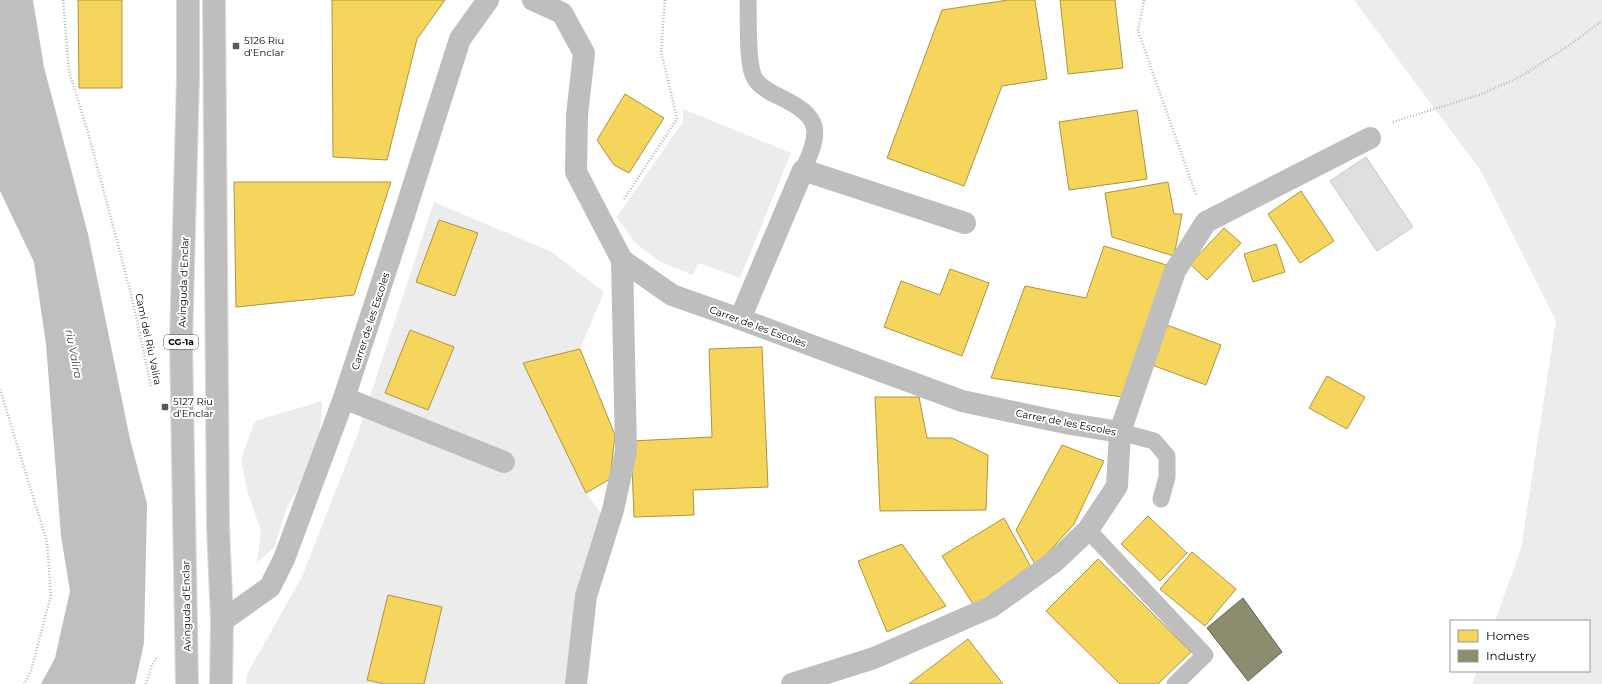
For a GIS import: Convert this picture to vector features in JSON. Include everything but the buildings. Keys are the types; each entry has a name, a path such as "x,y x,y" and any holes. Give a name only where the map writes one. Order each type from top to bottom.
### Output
{"street":[{"name":"Avinguda d'Enclar","path":"187,684 181,343 188,78 188,0"},
{"path":"214,0 218,526 222,622 221,684"},
{"name":"Carrer de les Escoles","path":"222,622 270,587 284,559 344,398 460,39 488,0"},
{"name":"Carrer de les Escoles","path":"533,0 562,13 584,53 577,116 576,172 622,260 626,451 613,510 586,596 576,684"},
{"path":"1120,432 1175,270 1206,222 1370,138"},
{"path":"740,319 803,170 965,223"},
{"name":"Carrer de les Escoles","path":"622,260 672,295 962,401 1070,424 1120,432 1117,486 1088,530 1054,562 991,607 874,658 792,684"},
{"path":"344,398 504,462"}],"lane":[{"path":"748,0 750,61 755,79 768,91 789,101 808,114 816,131 812,150 803,170"},
{"path":"1120,432 1154,441 1167,456 1167,477 1161,498"},
{"path":"1088,530 1205,654 1175,684"}],"path":[{"name":"Camí del Riu Valira","path":"64,0 69,71 89,136 132,294 153,392"},
{"path":"605,228 677,119 661,51 665,0"},
{"path":"1144,0 1138,31 1206,222"},
{"path":"1370,138 1382,128 1397,120 1478,95 1525,74 1568,46 1602,21"},
{"path":"0,389 47,542 51,595 31,672 24,684"},
{"path":"146,684 151,667 158,654"}],"shaded area":[{"path":"1354,0 1602,0 1602,684 1472,684 1477,672 1590,672 1590,620 1495,620 1521,549 1556,321 1481,171"},
{"path":"683,109 791,153 740,278 699,263 693,275 661,262 635,243 617,217 683,122"},
{"path":"434,202 552,252 604,292 580,349 523,363 586,493 601,513 568,684 246,684 247,674 302,577 357,436"},
{"path":"322,401 322,413 316,459 286,509 275,547 257,562 261,531 247,491 241,459 255,421"}],"water":[{"name":"riu Valira","path":"0,0 33,0 44,67 88,234 130,439 147,504 144,643 135,684 41,684 55,658 70,591 61,536 46,344 34,262 0,191"}],"place":[{"name":"5126 Riu d'Enclar","path":"236,46"},
{"name":"5127 Riu d'Enclar","path":"165,407"}]}
